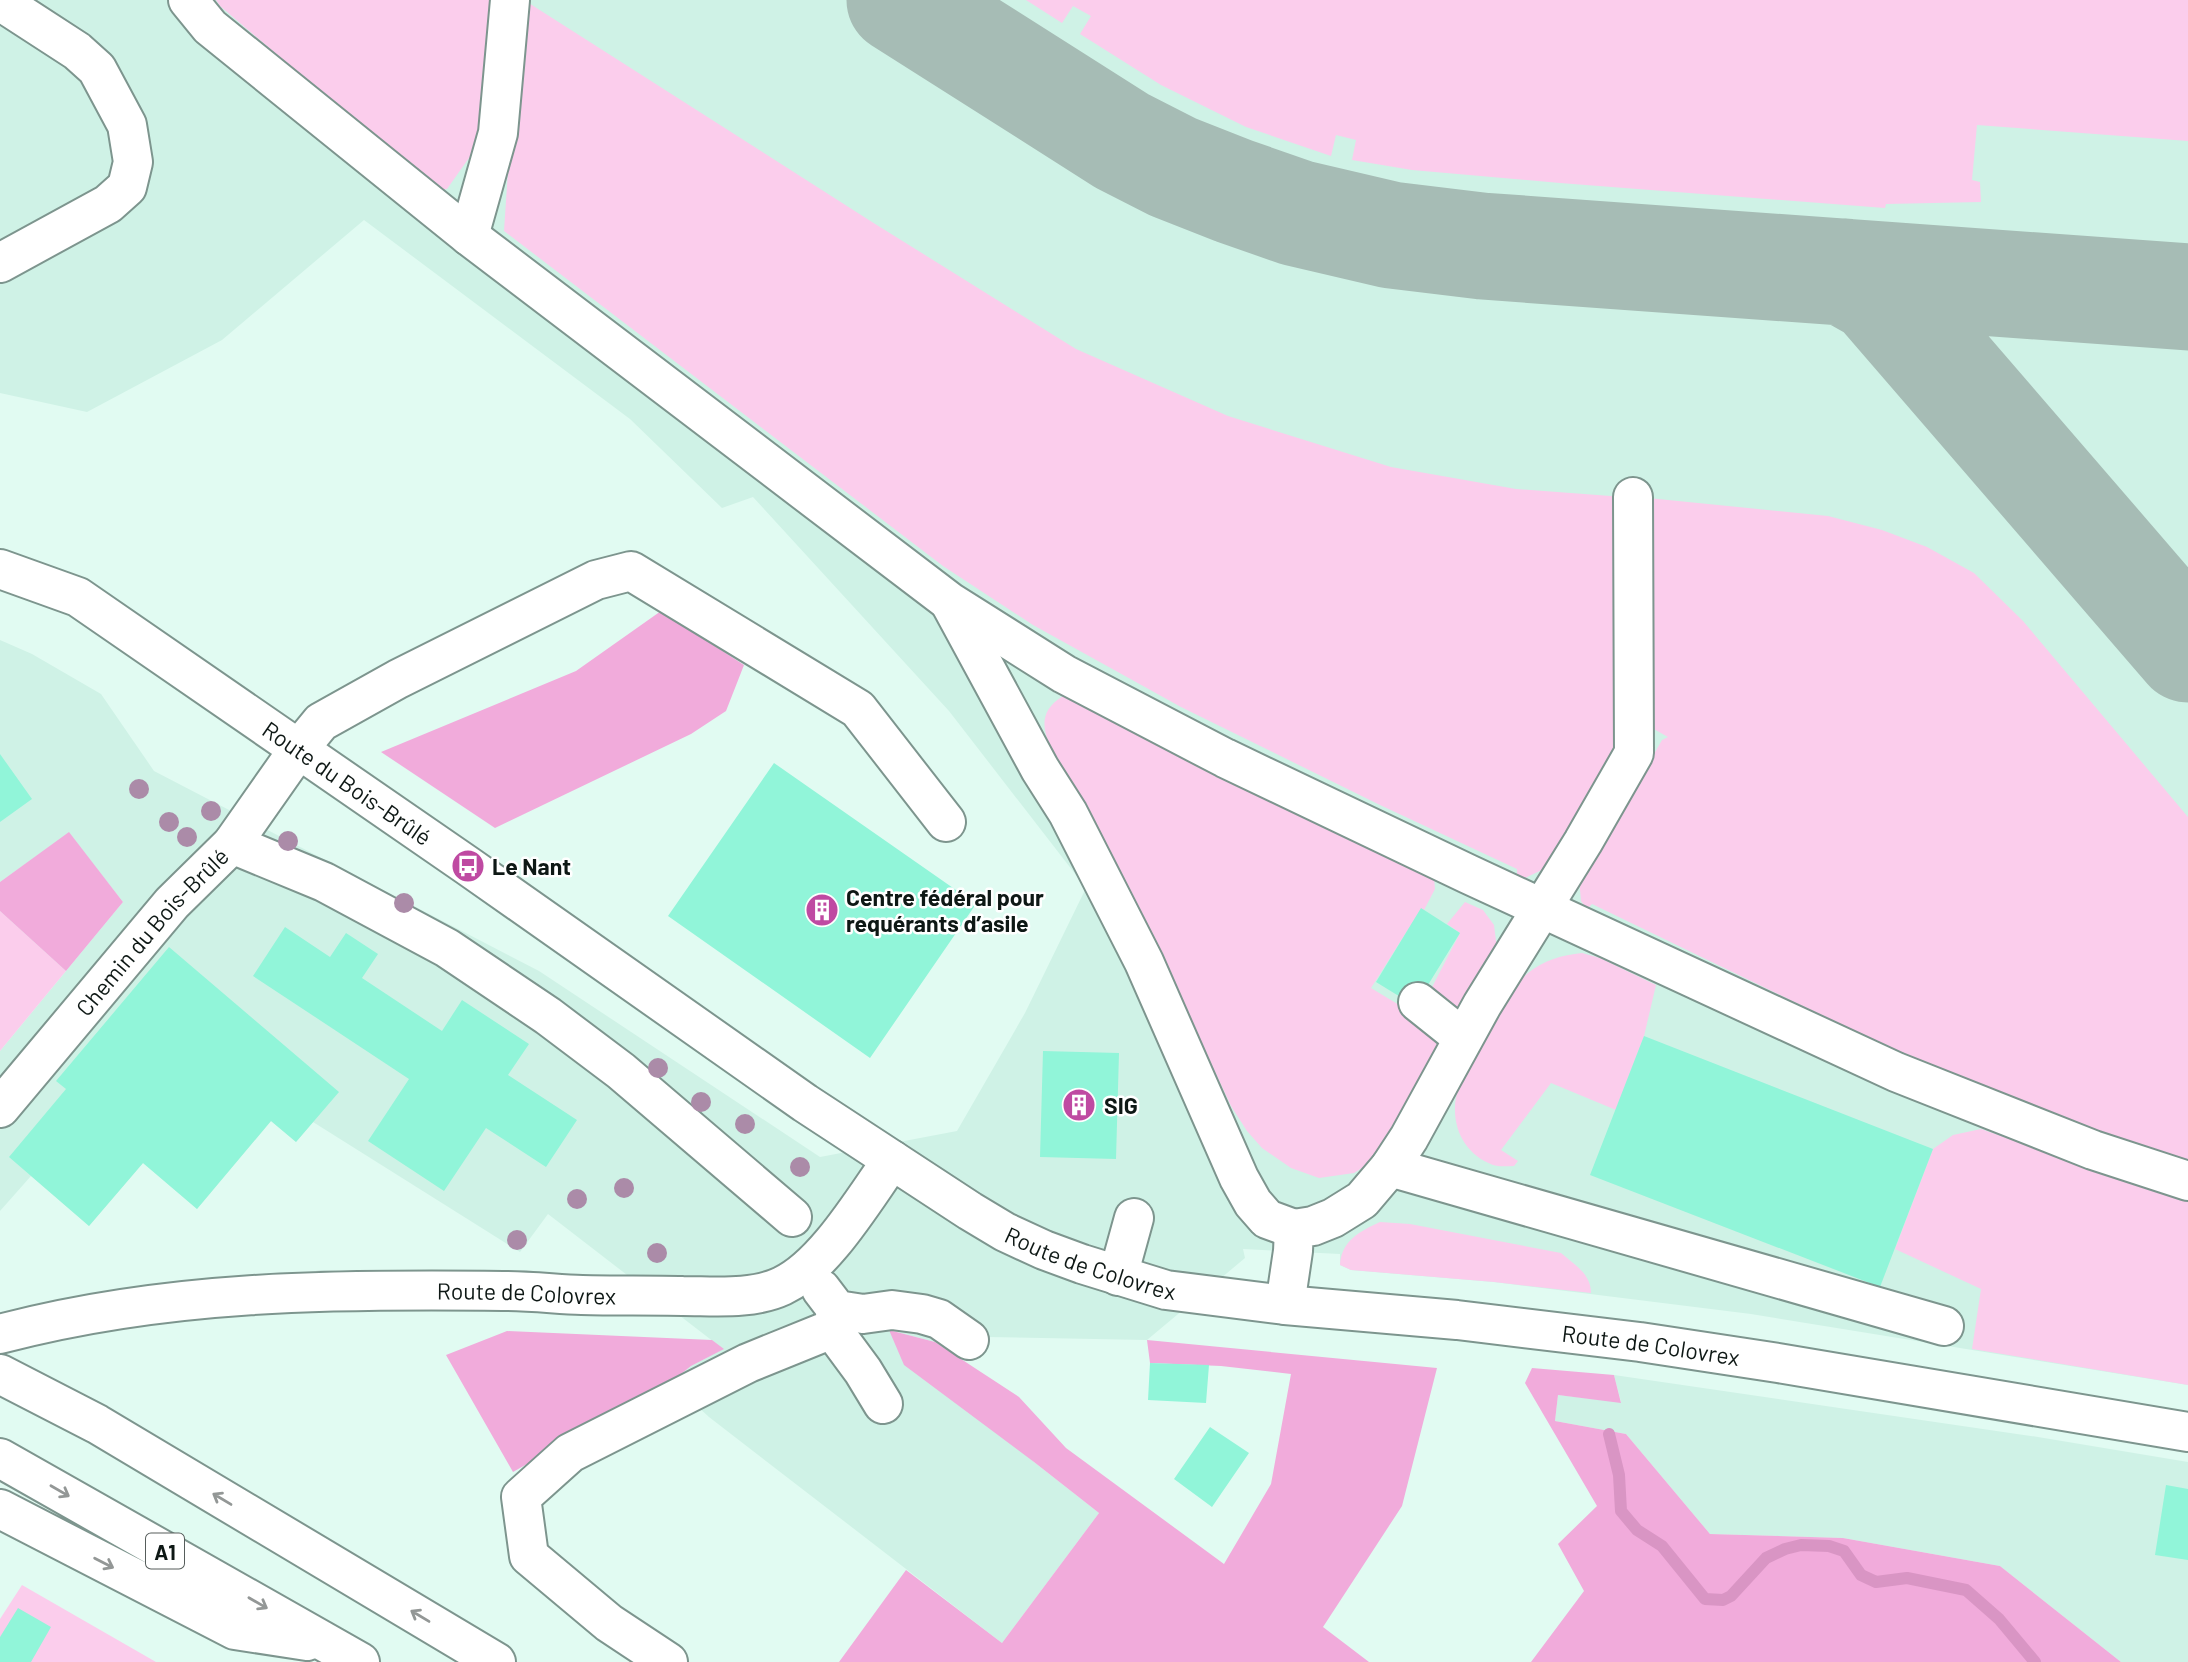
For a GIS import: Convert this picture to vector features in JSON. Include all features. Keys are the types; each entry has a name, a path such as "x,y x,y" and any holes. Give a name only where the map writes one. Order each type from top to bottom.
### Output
{"main road":[{"path":"188,0 210,27 469,236 950,602 1064,674 1225,758 1541,909 1896,1072 2093,1150 2188,1181"},
{"path":"469,236 498,133 510,0"},
{"path":"0,1 77,51 97,69 127,125 133,162 127,187 108,204 0,263"},
{"path":"950,602 1040,769 1068,813 1144,962 1239,1178 1253,1203 1267,1219 1294,1229 1333,1219 1362,1200 1390,1167 1409,1138 1463,1038 1634,753 1633,497"},
{"path":"0,541 29,559 78,597"},
{"name":"Route du Bois-Brûlé","path":"0,569 78,597 805,1103 892,1160"},
{"name":"Chemin du Bois-Brûlé","path":"0,1108 172,903 232,844 321,722 398,678 596,580 631,572 859,709 946,822"},
{"path":"232,844 324,882 447,948 548,1016 621,1071 792,1217"},
{"path":"1418,1002 1463,1038"},
{"name":"Route de Colovrex","path":"0,1334 67,1318 201,1298 316,1290 735,1296 768,1291 806,1271 829,1246 892,1160 1005,1232 1044,1250 1167,1290 1640,1342 2188,1432"},
{"path":"1390,1167 1944,1326"},
{"path":"1118,1276 1135,1218"},
{"path":"1285,1305 1294,1229"},
{"path":"806,1271 883,1404"},
{"path":"668,1662 609,1623 530,1556 521,1497 570,1453 834,1319 892,1310 922,1314 939,1318 969,1340"},
{"path":"0,1349 97,1424"},
{"path":"0,1374 97,1424 496,1662"},
{"name":"A1","path":"0,1458 345,1653"},
{"path":"0,1509 235,1630 345,1653"}],"shaded area":[{"path":"0,0 2188,0 2188,1385 1751,1314 1494,1282 1351,1270 1340,1265 1340,1254 1243,1249 1245,1258 1147,1340 987,1337 935,1342 889,1330 1034,1462 1099,1513 1002,1643 709,1417 671,1382 691,1366 723,1349 548,1214 520,1252 313,1122 296,1142 271,1121 197,1209 143,1163 89,1226 31,1176 0,1211 0,1051 123,902 69,833 0,882 0,640 32,654 101,694 154,771 539,971 820,1157 957,1131 1025,1013 1086,888 949,711 753,497 722,508 630,419 364,220 222,340 87,412 0,393"},
{"path":"216,0 495,0 488,131 447,189 436,190"},
{"path":"524,0 1076,349 1228,416 1391,467 1516,489 1624,497 1621,750 1548,867 1525,878 1517,875 1517,869 1181,707 1033,625 943,566 504,231 518,21"},
{"path":"1026,0 2188,0 2188,141 1977,125 1972,180 1980,182 1981,202 1886,204 1885,208 1412,170 1352,160 1356,140 1336,135 1331,156 1246,127 1161,85 1080,34 1091,16 1073,6 1062,23"},
{"path":"1648,498 1828,516 1882,530 1927,547 1974,573 2023,621 2188,817 2188,1162 2015,1103 1846,1027 1592,904 1587,909 1581,901 1579,878 1614,824 1662,740 1668,737 1652,728"},
{"path":"661,611 744,665 726,711 691,734 495,828 381,752 576,671"},
{"path":"1063,696 1434,878 1435,889 1424,910 1421,909 1371,988 1414,1014 1439,1047 1381,1156 1354,1173 1319,1178 1291,1168 1262,1148 1247,1131 1231,1106 1161,956 1052,751 1044,725 1045,718 1048,710"},
{"path":"69,832 123,902 66,971 0,911 0,882"},
{"path":"1465,902 1483,910 1494,925 1497,949 1463,1016 1428,995 1460,933 1447,924"},
{"path":"0,911 66,971 0,1051"},
{"path":"1582,953 1600,958 1656,985 1644,1036 1616,1110 1551,1083 1501,1150 1518,1161 1514,1166 1493,1165 1484,1161 1464,1142 1455,1117 1457,1092 1472,1055 1506,998 1528,973 1547,961"},
{"path":"1981,1129 2188,1201 2188,1385 1972,1349 1981,1289 1895,1249 1933,1149 1953,1135"},
{"path":"1380,1222 1410,1224 1561,1253 1585,1275 1591,1293 1351,1270 1340,1265 1348,1243 1359,1233"},
{"path":"889,1330 935,1342 1019,1397 1066,1448 1224,1564 1271,1484 1291,1374 1221,1366 1150,1363 1147,1340 1437,1368 1402,1506 1323,1627 1369,1662 839,1662 906,1570 1002,1643 1099,1513 904,1365"},
{"path":"507,1331 712,1340 724,1349 513,1472 446,1355"},
{"path":"1532,1368 1614,1375 1621,1403 1558,1395 1555,1421 1626,1434 1710,1534 1843,1538 2000,1566 2121,1662 1531,1662 1584,1591 1558,1544 1597,1506 1525,1383"},
{"path":"1614,1375 2038,1437 2188,1462 2188,1662 2121,1662 2000,1566 1843,1538 1710,1534 1626,1434 1555,1421 1558,1395 1621,1402"},
{"path":"22,1585 156,1662 0,1662 0,1619"}],"building":[{"path":"0,754 32,799 0,822"},
{"name":"Centre fédéral pour requérants d’asile","path":"774,763 976,904 870,1058 668,916"},
{"path":"1421,908 1460,933 1415,1006 1376,982"},
{"path":"285,927 330,957 346,933 378,954 362,978 442,1031 462,1000 529,1044 508,1075 577,1120 546,1167 486,1128 444,1191 368,1141 409,1079 253,976"},
{"path":"169,947 339,1092 296,1142 271,1121 197,1209 143,1163 89,1226 9,1157 66,1089 56,1081"},
{"path":"1644,1036 1933,1149 1880,1287 1590,1175"},
{"name":"SIG","path":"1043,1051 1119,1053 1116,1159 1040,1157"},
{"path":"1150,1363 1209,1365 1206,1403 1148,1400"},
{"path":"1210,1427 1249,1453 1212,1507 1174,1479"},
{"path":"2166,1485 2188,1489 2188,1560 2155,1555"},
{"path":"18,1608 51,1627 31,1662 0,1662 0,1637"}],"waterway":[{"path":"1609,1434 1619,1475 1621,1511 1637,1530 1662,1546 1705,1599 1723,1600 1731,1596 1766,1558 1785,1549 1801,1545 1829,1546 1844,1551 1861,1575 1876,1582 1907,1578 1966,1590 1999,1619 2035,1662"}],"taxiway":[{"path":"900,0 1122,141 1173,167 1297,213 1391,235 1482,246 2188,297"},
{"path":"1846,272 1878,290 2188,649"}],"place":[{"name":"Le Nant","path":"468,866"},
{"name":"Centre fédéral pour requérants d’asile","path":"822,910"},
{"name":"SIG","path":"1079,1105"}]}
